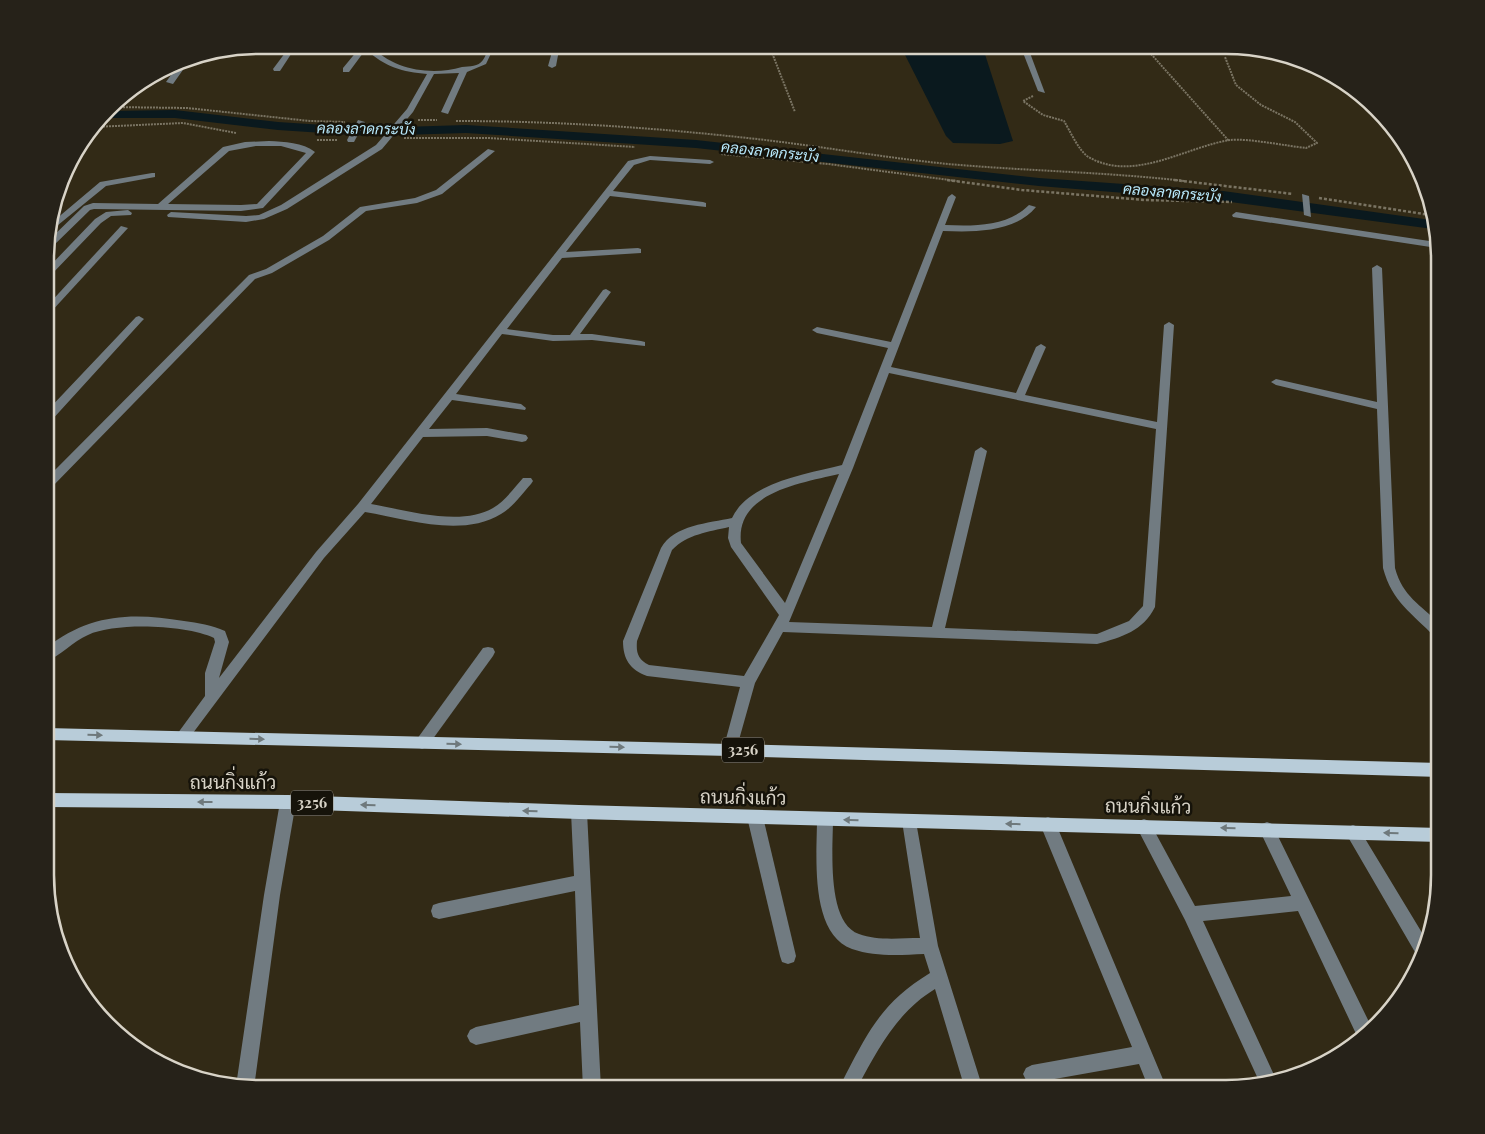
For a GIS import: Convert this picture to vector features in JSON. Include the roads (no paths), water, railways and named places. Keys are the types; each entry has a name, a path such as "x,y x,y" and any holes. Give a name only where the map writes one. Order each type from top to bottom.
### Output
{"main road":[{"name":"3256","path":"54,734 730,750 1431,770"},
{"name":"ถนนกิ่งแก้ว","path":"54,800 288,802 579,812 1431,835"}],"street":[{"path":"277,68 287,54"},
{"path":"346,70 359,54"},
{"path":"376,54 397,67 432,72 465,69 483,64 488,54"},
{"path":"552,66 555,54"},
{"path":"1028,54 1042,91"},
{"path":"444,116 465,69"},
{"path":"170,82 178,70"},
{"path":"54,267 98,221 109,214 128,213 246,219 261,217 284,207 379,147 410,110 432,72"},
{"path":"171,73 176,73"},
{"path":"351,139 360,123"},
{"path":"55,239 87,208 103,205 241,208 260,206 311,152 278,145 236,145 226,149 160,206"},
{"path":"54,478 252,277 269,271 326,238 363,209 417,200 439,192 491,151"},
{"path":"182,737 320,555 362,507 631,163 650,158 712,158"},
{"path":"58,222 103,184 152,175"},
{"path":"609,193 703,205"},
{"path":"1305,196 1308,215"},
{"path":"730,750 748,682 786,614 847,468 893,346 942,228 952,197"},
{"path":"942,228 978,228 1001,223 1021,217 1032,207"},
{"path":"1236,215 1431,244"},
{"path":"54,303 124,228"},
{"path":"559,255 638,251"},
{"path":"1377,268 1389,568 1392,586 1400,597 1431,622"},
{"path":"573,337 606,292"},
{"path":"54,410 139,319"},
{"path":"779,626 1097,639 1130,628 1142,620 1149,607 1164,427 1169,325"},
{"path":"817,330 893,346"},
{"path":"500,331 553,338 607,338 641,344"},
{"path":"1020,397 1041,348"},
{"path":"884,369 1164,427"},
{"path":"1276,382 1382,407"},
{"path":"449,396 521,408"},
{"path":"419,433 487,432 522,438"},
{"path":"937,632 981,450"},
{"path":"786,614 735,544 733,533 743,508 760,495 847,468"},
{"path":"362,507 453,520 470,520 496,512 527,481"},
{"path":"738,521 674,538 667,548 630,641 629,655 635,665 647,670 748,682"},
{"path":"54,649 83,630 122,620 171,623 214,632 220,635 222,642 212,673 212,698"},
{"path":"422,743 488,652"},
{"path":"246,1080 272,895 288,802"},
{"path":"579,812 592,1080"},
{"path":"755,817 788,956"},
{"path":"825,819 828,904 839,929 851,940 872,946 930,946"},
{"path":"910,821 930,946 971,1080"},
{"path":"1048,824 1154,1080"},
{"path":"1144,826 1191,914 1266,1076"},
{"path":"1268,829 1301,903 1362,1028"},
{"path":"1353,832 1419,944"},
{"path":"439,911 581,882"},
{"path":"1191,914 1301,903"},
{"path":"852,1080 870,1046 888,1020 905,1000 939,977"},
{"path":"476,1036 588,1012"},
{"path":"1032,1074 1143,1054"}],"waterway":[{"name":"คลองลาดกระบัง","path":"113,115 175,114 278,126 369,132 466,129 696,144 1039,182 1223,196 1428,224"}]}
